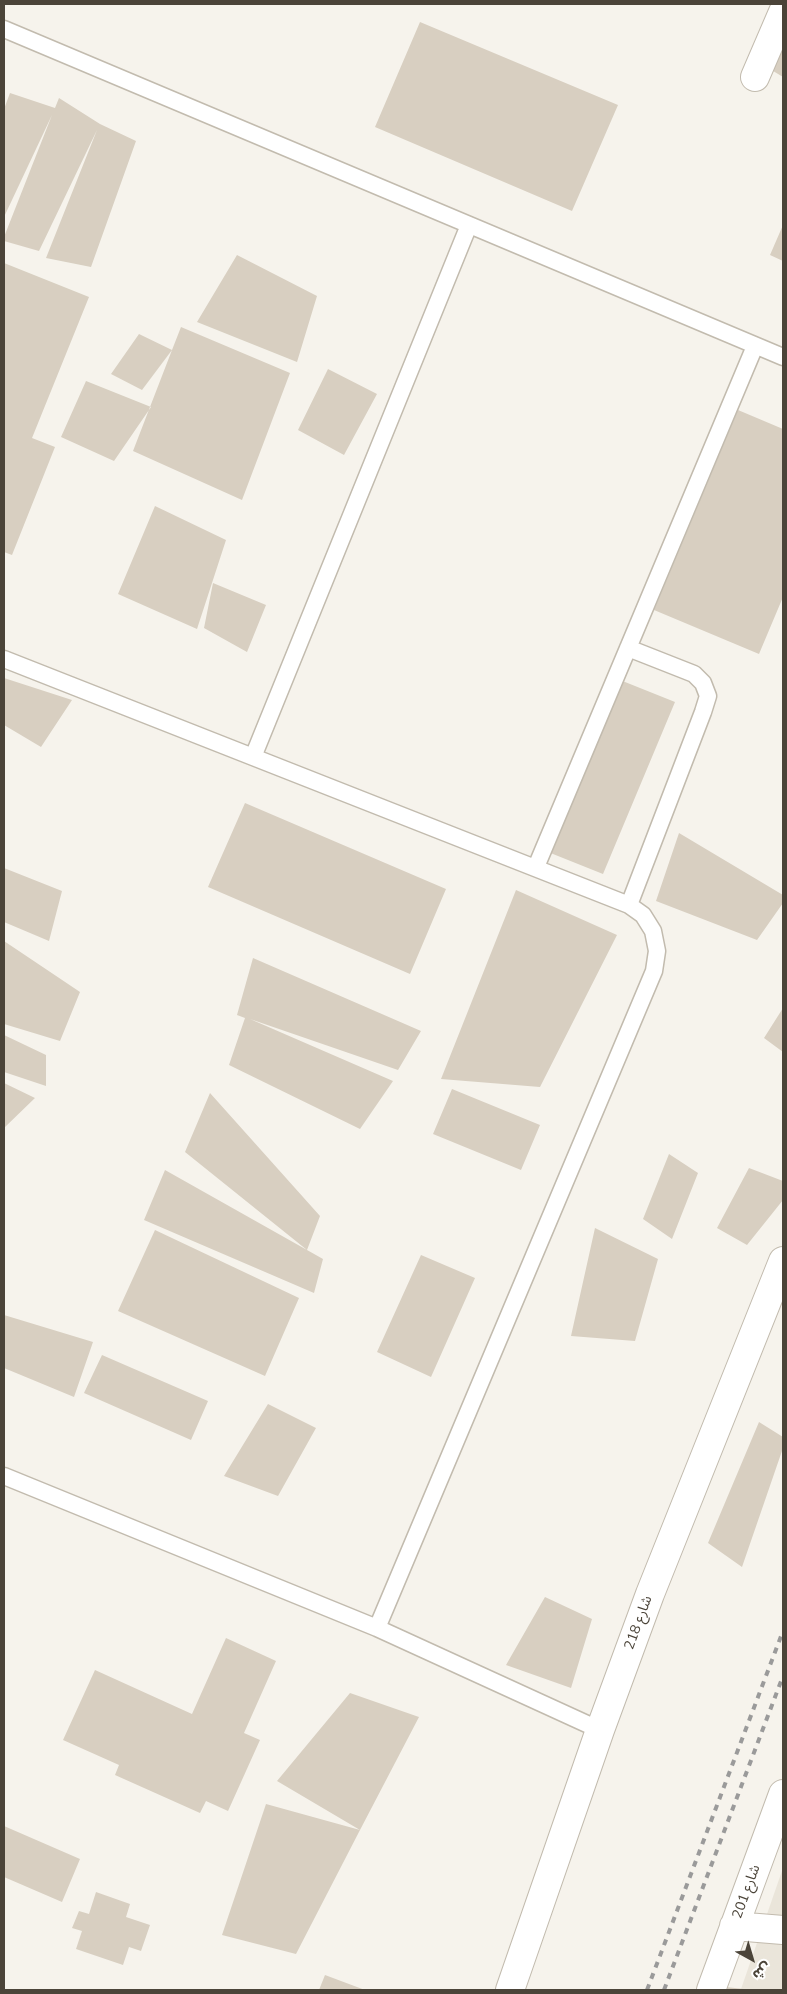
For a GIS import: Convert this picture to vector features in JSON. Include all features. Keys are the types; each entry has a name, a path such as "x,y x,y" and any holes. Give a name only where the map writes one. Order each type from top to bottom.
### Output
{"street":[{"path":"754,77 783,12"},
{"name":"شارع 218","path":"510,1990 600,1730 650,1594 783,1261"},
{"name":"شارع 201","path":"711,1990 783,1794"},
{"path":"734,1926 783,1930"}],"lane":[{"path":"4,29 783,357"},
{"path":"254,757 470,225"},
{"path":"536,867 755,346"},
{"path":"628,648 694,674 703,683 708,696 629,905"},
{"path":"4,659 629,905 643,915 653,931 656,951 654,972 377,1628"},
{"path":"4,1476 377,1628 600,1730"}],"shaded area":[{"path":"783,1868 783,1990 741,1990 741,1989"}],"building":[{"path":"420,22 618,105 572,211 375,127"},
{"path":"783,36 783,77 760,63"},
{"path":"10,93 55,108 59,98 100,124 136,141 91,267 46,258 97,130 39,251 4,241 52,115 4,217 4,109"},
{"path":"783,225 783,261 770,255"},
{"path":"237,255 317,296 297,362 197,322"},
{"path":"4,263 89,297 32,438 55,447 12,555 4,552"},
{"path":"181,327 290,373 242,500 133,451"},
{"path":"139,334 172,350 142,390 111,374"},
{"path":"328,369 377,394 344,455 298,430"},
{"path":"86,381 151,407 114,461 61,437"},
{"path":"738,410 783,429 783,597 759,654 654,610"},
{"path":"155,506 226,540 197,629 118,594"},
{"path":"213,583 266,605 247,652 204,628"},
{"path":"4,678 72,700 41,747 4,725"},
{"path":"620,680 675,702 603,874 548,852"},
{"path":"245,803 446,889 410,974 208,887"},
{"path":"679,833 783,895 783,903 757,940 656,901"},
{"path":"4,868 62,891 49,941 4,922"},
{"path":"516,890 617,935 540,1087 441,1079"},
{"path":"4,941 80,992 60,1041 4,1024"},
{"path":"253,958 421,1031 398,1070 250,1019 393,1081 360,1129 229,1065 245,1018 237,1015"},
{"path":"783,1008 783,1052 764,1038"},
{"path":"4,1035 46,1055 46,1086 4,1072"},
{"path":"4,1083 35,1098 4,1128"},
{"path":"452,1089 540,1125 521,1170 433,1134"},
{"path":"210,1093 320,1216 307,1250 185,1152"},
{"path":"669,1154 698,1173 672,1239 643,1219"},
{"path":"749,1168 783,1181 783,1200 747,1245 717,1228"},
{"path":"165,1170 323,1259 314,1293 144,1220"},
{"path":"595,1228 658,1259 635,1341 571,1336"},
{"path":"155,1230 299,1298 265,1376 118,1311"},
{"path":"421,1255 475,1278 431,1377 377,1352"},
{"path":"4,1315 93,1342 74,1397 4,1368"},
{"path":"102,1355 208,1401 191,1440 84,1393"},
{"path":"268,1404 316,1428 278,1496 224,1476"},
{"path":"759,1422 783,1437 783,1448 742,1567 708,1543"},
{"path":"545,1597 592,1619 571,1688 506,1665"},
{"path":"226,1638 276,1661 244,1733 260,1740 228,1811 206,1801 200,1813 115,1775 119,1765 63,1740 95,1670 192,1714"},
{"path":"350,1693 419,1717 360,1830 277,1781"},
{"path":"266,1804 360,1830 296,1954 222,1935"},
{"path":"4,1826 80,1859 62,1902 4,1877"},
{"path":"96,1892 130,1904 126,1917 150,1925 141,1951 129,1947 123,1965 76,1949 82,1931 72,1928 79,1911 89,1914"},
{"path":"325,1975 365,1990 319,1990"},
{"path":"698,1984 744,1989 744,1990 696,1990"}],"railway":[{"path":"647,1990 783,1631"},
{"path":"664,1990 783,1676"}]}
